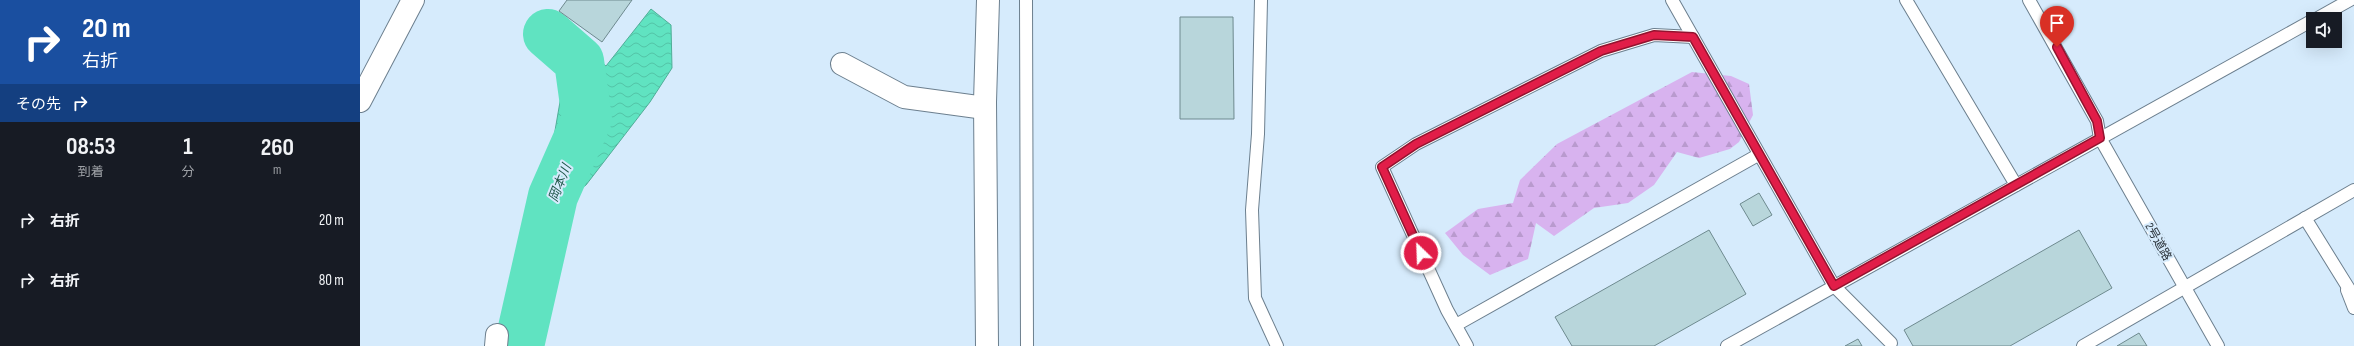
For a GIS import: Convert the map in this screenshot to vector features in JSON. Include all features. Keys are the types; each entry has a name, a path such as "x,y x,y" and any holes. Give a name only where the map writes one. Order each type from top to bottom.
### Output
{"street":[{"path":"360,101 413,0"},
{"path":"987,346 985,108 988,0"},
{"path":"842,64 904,97 985,108"}],"lane":[{"path":"1026,0 1027,346"},
{"path":"1261,0 1258,134 1252,210 1254,298 1277,346"},
{"path":"1672,0 1758,155 1834,286 1891,343"},
{"path":"1906,0 2016,185"},
{"name":"2号道路","path":"2029,0 2097,121 2100,138 2218,346"},
{"path":"2328,12 2350,0"},
{"path":"1727,346 2306,24"},
{"path":"1467,346 1382,167 1416,144 1601,51 1654,35 1693,37"},
{"path":"1456,325 1758,155"},
{"path":"2084,346 2354,190"},
{"path":"2305,218 2354,297"},
{"path":"2346,285 2354,308"}],"green space":[{"path":"1692,72 1731,76 1749,84 1753,115 1739,142 1730,149 1699,158 1677,152 1654,185 1628,203 1594,208 1554,236 1536,223 1528,259 1490,275 1463,255 1445,233 1478,209 1513,203 1520,180 1557,144"}],"water":[{"path":"651,9 671,25 672,68 650,102 586,185 558,205 543,200 561,96 559,58 541,44 553,26 606,66"}],"building":[{"path":"567,0 632,0 602,42 559,11"},
{"path":"1180,17 1233,17 1234,119 1180,119"},
{"path":"1759,193 1772,215 1753,226 1740,204"},
{"path":"1709,230 1746,294 1654,346 1572,346 1555,317"},
{"path":"2079,230 2112,288 2010,346 1913,346 1904,330"},
{"path":"2139,333 2147,346 2117,346"},
{"path":"1858,339 1862,346 1845,346"}],"waterway":[{"name":"岡本川","path":"519,346 553,196 587,119 579,61 548,34"}],"route":[{"path":"1421,253 1382,167 1416,144 1601,51 1654,35 1693,37 1758,155 1834,286 2100,138 2097,121 2057,47"}]}
